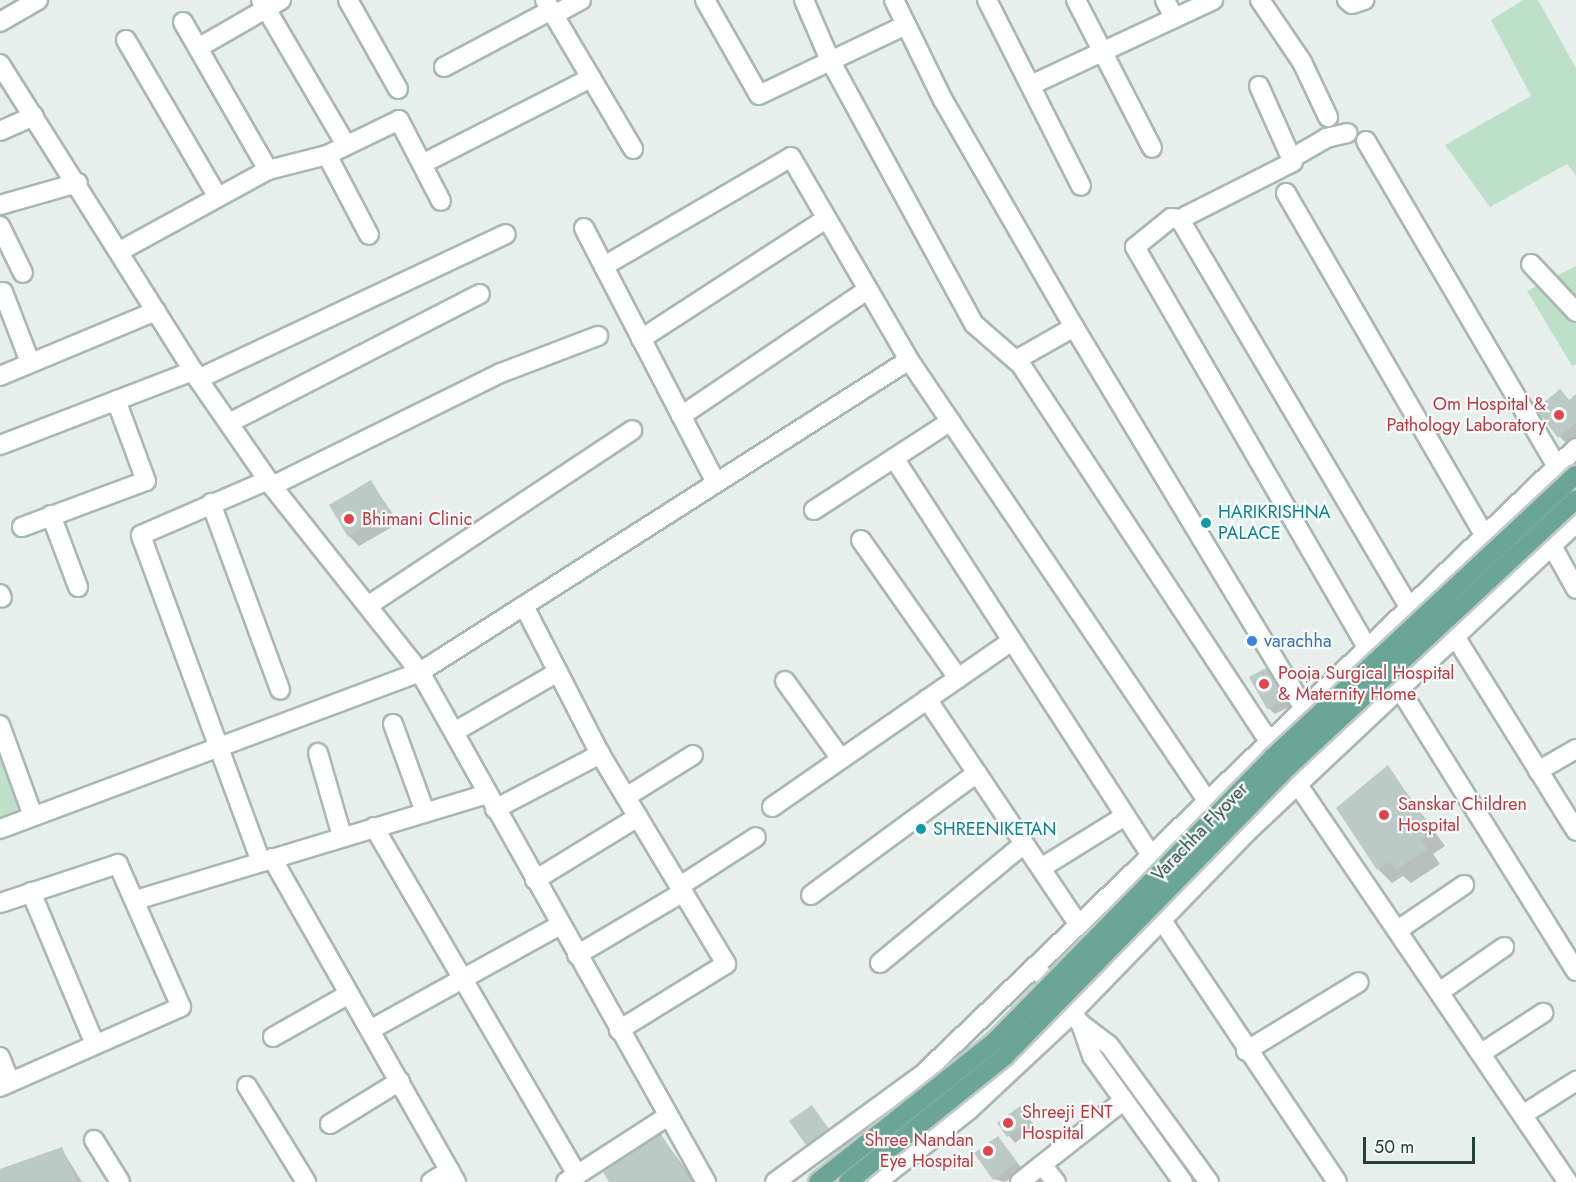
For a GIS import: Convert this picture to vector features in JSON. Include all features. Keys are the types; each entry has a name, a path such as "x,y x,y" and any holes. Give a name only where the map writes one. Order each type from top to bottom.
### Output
{"main road":[{"name":"Varachha Flyover","path":"818,1182 994,1042 1272,758 1576,475"},
{"name":"Varachha Flyover","path":"848,1182 1005,1056 1289,766 1576,499"}],"street":[{"path":"0,22 38,0"},
{"path":"348,0 398,89"},
{"path":"444,67 550,8 581,0"},
{"path":"705,0 756,93 906,25"},
{"path":"804,0 830,60 974,324 1016,360 1270,743"},
{"path":"894,0 1074,327 1305,710"},
{"path":"987,0 1081,186"},
{"path":"1076,0 1152,148"},
{"path":"1165,0 1174,18"},
{"path":"1031,85 1213,0"},
{"path":"1260,0 1302,62 1329,117"},
{"path":"1347,0 1352,4 1364,0"},
{"path":"198,48 270,3 346,145"},
{"path":"550,8 633,149"},
{"path":"183,22 268,170"},
{"path":"126,40 217,196"},
{"path":"0,64 78,183 195,375 270,483 420,672 706,1182"},
{"path":"422,164 591,78"},
{"path":"1259,86 1292,158 1292,164 1182,219 1171,218 1135,247 1366,650 1402,688 1576,971"},
{"path":"0,131 34,116"},
{"path":"120,251 268,170 327,155 399,120 441,201"},
{"path":"1292,158 1326,138 1347,133"},
{"path":"1366,141 1557,466"},
{"path":"327,155 369,235"},
{"path":"604,266 789,157 909,360 1208,802"},
{"path":"0,204 78,183"},
{"path":"1286,193 1485,536"},
{"path":"641,339 826,219"},
{"path":"1182,219 1410,608"},
{"path":"0,226 23,273"},
{"path":"584,228 716,483"},
{"path":"0,445 116,400 195,375 506,234"},
{"path":"1531,264 1576,312"},
{"path":"681,416 867,290"},
{"path":"3,292 30,362"},
{"path":"229,423 480,294"},
{"path":"0,376 156,311"},
{"path":"1016,360 1074,327"},
{"path":"431,1182 453,1176 349,994 267,860 219,751 141,535 211,503 270,483 501,373 598,336"},
{"path":"0,829 219,751 420,672 909,360"},
{"path":"22,527 146,481 116,400"},
{"path":"814,510 951,421"},
{"path":"369,605 632,430"},
{"path":"775,1182 922,1075 1576,448"},
{"path":"894,458 1151,856"},
{"path":"211,503 280,690"},
{"path":"51,515 78,586"},
{"path":"877,1182 969,1110 1077,1018 1161,919 1298,785 1576,523"},
{"path":"861,540 958,678"},
{"path":"1552,546 1576,589"},
{"path":"524,606 600,754 682,889 725,967 619,1030"},
{"path":"1456,638 1576,831"},
{"path":"772,807 1012,641"},
{"path":"454,732 558,672"},
{"path":"785,681 841,759"},
{"path":"927,699 1079,925"},
{"path":"393,724 425,812"},
{"path":"0,725 33,816"},
{"path":"1538,771 1576,749"},
{"path":"318,753 342,836"},
{"path":"136,900 425,812 491,802 600,754"},
{"path":"626,797 693,755"},
{"path":"811,894 977,773"},
{"path":"1298,785 1483,1052 1568,1182"},
{"path":"1041,868 1125,816"},
{"path":"535,880 638,817"},
{"path":"374,827 462,977 572,1178 668,1116"},
{"path":"577,955 682,889 756,837"},
{"path":"880,963 1024,844"},
{"path":"0,903 117,864 136,900 181,1007 5,1084 0,1057"},
{"path":"1398,930 1464,885"},
{"path":"31,892 95,1044"},
{"path":"1161,919 1246,1051 1336,1182"},
{"path":"370,1030 462,977 560,925"},
{"path":"1441,991 1504,947"},
{"path":"1035,966 1077,1018 1109,1045 1209,1182"},
{"path":"1246,1051 1359,982"},
{"path":"273,1037 349,994"},
{"path":"1483,1052 1543,1012"},
{"path":"1077,1018 1092,1056 1183,1182"},
{"path":"330,1124 400,1081"},
{"path":"1524,1114 1576,1081"},
{"path":"247,1086 306,1182"},
{"path":"1020,1182 1123,1101"},
{"path":"94,1140 120,1182"},
{"path":"1042,1165 1056,1182"}],"green space":[{"path":"1523,0 1538,0 1576,68 1576,176 1567,164 1490,207 1445,145 1531,96 1491,20"},
{"path":"1576,266 1576,364 1572,366 1527,291"},
{"path":"0,753 22,812 0,820"}],"building":[{"path":"1560,389 1569,400 1576,394 1576,423 1558,438 1536,409"},
{"path":"371,480 390,512 348,537 329,505"},
{"path":"1266,668 1285,699 1267,709 1249,677"},
{"path":"1388,765 1432,832 1421,840 1427,849 1396,870 1390,862 1377,870 1336,808"},
{"path":"812,1105 829,1129 806,1145 789,1121"},
{"path":"1020,1106 1030,1120 1007,1137 997,1123"},
{"path":"661,1134 691,1182 609,1182 603,1172"},
{"path":"998,1136 1017,1162 993,1180 974,1153"},
{"path":"62,1147 77,1182 0,1182 0,1169"}],"place":[{"name":"Om Hospital & Pathology Laboratory","path":"1559,415"},
{"name":"Bhimani Clinic","path":"349,519"},
{"name":"HARIKRISHNA PALACE","path":"1206,523"},
{"name":"varachha","path":"1252,641"},
{"name":"Pooja Surgical Hospital & Maternity Home","path":"1264,684"},
{"name":"Sanskar Children Hospital","path":"1384,815"},
{"name":"SHREENIKETAN","path":"921,829"},
{"name":"Shreeji ENT Hospital","path":"1008,1123"},
{"name":"Shree Nandan Eye Hospital","path":"988,1151"}]}
